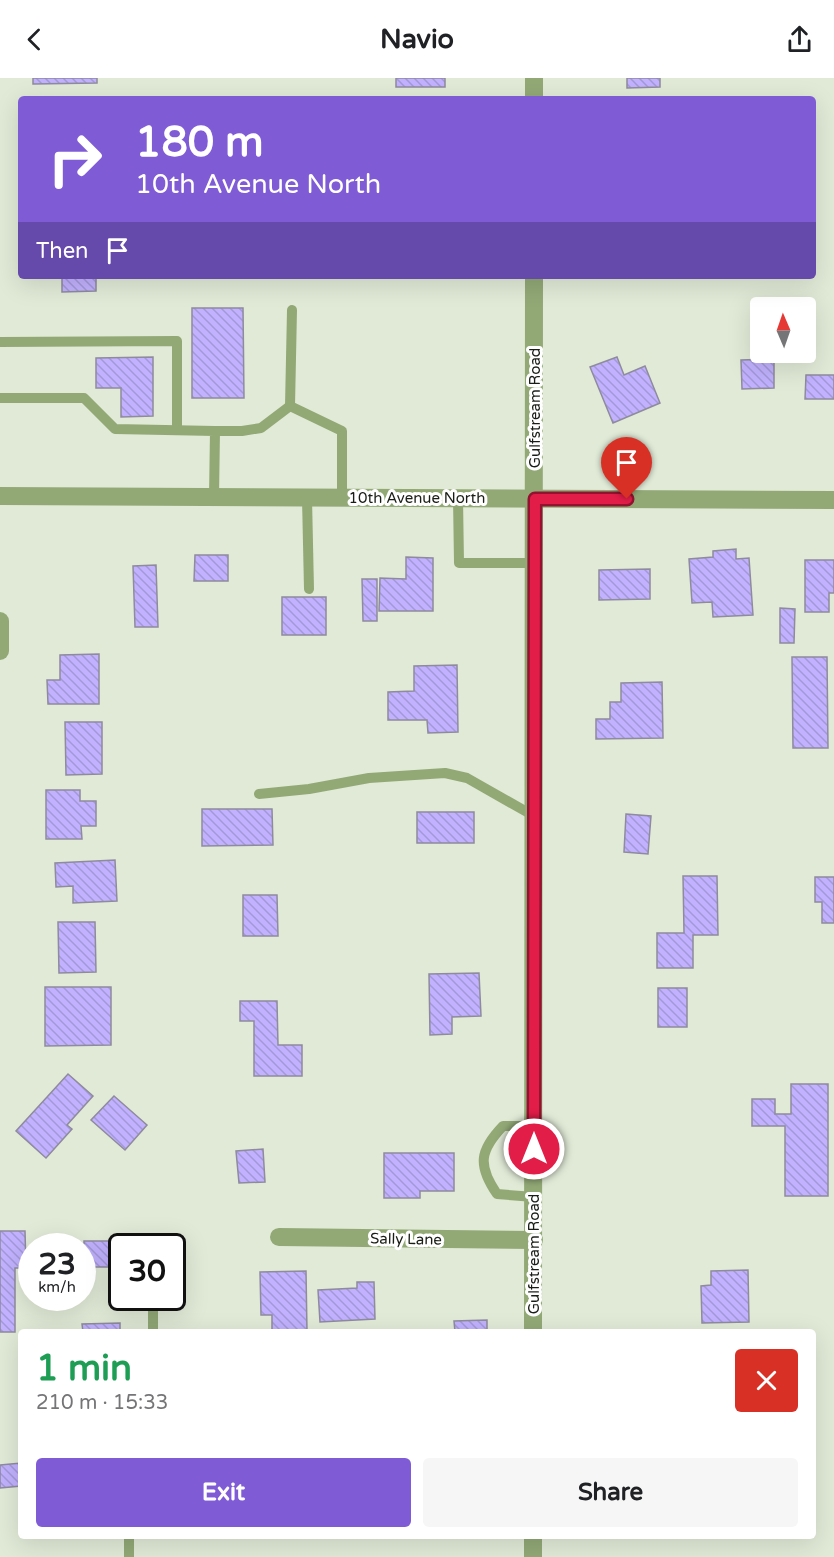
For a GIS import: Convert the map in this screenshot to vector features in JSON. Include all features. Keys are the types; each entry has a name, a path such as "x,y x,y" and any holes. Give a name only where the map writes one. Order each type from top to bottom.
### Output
{"street":[{"path":"534,78 534,96"},
{"name":"Gulfstream Road","path":"534,279 534,1329"},
{"name":"10th Avenue North","path":"0,496 834,500"},
{"path":"0,621 0,651"},
{"name":"Sally Lane","path":"279,1238 534,1240"},
{"path":"533,1539 533,1557"}],"lane":[{"path":"290,406 292,310"},
{"path":"0,342 177,341 177,430"},
{"path":"0,398 84,398 115,429 242,431 261,428 290,406"},
{"path":"290,406 342,431 342,498"},
{"path":"214,431 214,497"},
{"path":"307,498 309,589"},
{"path":"458,498 459,563 535,563"},
{"path":"259,794 309,789 369,778 445,773 467,778 534,816"},
{"path":"534,1126 503,1126 488,1142 484,1155 489,1182 497,1194 534,1197"},
{"path":"153,1311 153,1329"},
{"path":"129,1539 129,1557"}],"building":[{"path":"33,78 97,78 97,83 33,84"},
{"path":"396,78 445,78 445,87 396,87"},
{"path":"627,78 660,78 660,87 627,88"},
{"path":"62,279 96,279 96,291 62,292"},
{"path":"192,308 243,308 244,398 192,398"},
{"path":"153,357 153,416 121,417 121,388 96,388 96,358"},
{"path":"617,357 624,375 645,366 660,403 613,423 590,367"},
{"path":"741,360 750,360 750,363 774,363 774,388 742,389"},
{"path":"806,375 834,375 834,399 805,399"},
{"path":"736,549 736,559 749,558 753,615 713,617 712,602 692,603 689,559 713,557 713,551"},
{"path":"195,555 228,555 228,581 194,581"},
{"path":"406,557 433,558 433,611 379,611 380,578 406,579"},
{"path":"805,560 834,560 834,593 829,593 829,612 805,612"},
{"path":"156,565 158,627 135,627 133,566"},
{"path":"650,569 650,599 599,600 599,570"},
{"path":"362,579 377,579 377,621 363,621"},
{"path":"282,597 326,597 326,635 282,635"},
{"path":"780,608 795,609 794,643 780,643"},
{"path":"99,654 99,704 48,704 47,680 60,680 60,655"},
{"path":"792,657 827,657 828,748 793,748"},
{"path":"457,665 458,732 428,733 427,720 388,720 388,692 414,691 414,666"},
{"path":"662,682 663,738 596,739 596,719 610,719 610,702 621,702 621,683"},
{"path":"65,722 102,722 102,774 66,775"},
{"path":"46,790 80,790 80,801 96,801 96,826 81,826 82,839 46,839"},
{"path":"202,809 272,809 273,845 202,846"},
{"path":"417,812 474,812 474,843 417,843"},
{"path":"626,814 651,816 648,854 624,852"},
{"path":"115,860 117,901 73,903 73,886 56,887 55,863"},
{"path":"683,876 717,876 718,935 693,935 693,968 657,968 657,933 684,933"},
{"path":"815,877 834,877 834,923 822,923 822,902 815,902"},
{"path":"243,895 277,895 278,936 243,936"},
{"path":"58,922 95,922 96,972 59,973"},
{"path":"479,973 481,1016 452,1017 452,1034 430,1035 429,974"},
{"path":"45,987 111,987 111,1045 45,1046"},
{"path":"658,988 687,988 687,1027 658,1027"},
{"path":"240,1001 277,1001 278,1045 302,1045 302,1076 254,1076 254,1021 240,1021"},
{"path":"68,1074 93,1096 67,1125 72,1129 46,1158 16,1131"},
{"path":"791,1084 828,1084 828,1196 785,1196 785,1126 752,1126 752,1099 775,1099 775,1114 791,1114"},
{"path":"114,1096 147,1125 125,1150 91,1120"},
{"path":"263,1149 265,1182 239,1183 236,1151"},
{"path":"384,1153 454,1153 454,1191 420,1191 420,1198 384,1198"},
{"path":"0,1231 25,1231 25,1233 18,1233 18,1268 15,1268 15,1332 0,1332"},
{"path":"96,1241 108,1241 108,1267 96,1267"},
{"path":"748,1270 749,1322 702,1323 701,1286 711,1285 711,1271"},
{"path":"306,1271 307,1329 272,1329 272,1315 261,1315 260,1272"},
{"path":"357,1282 374,1282 375,1319 320,1322 318,1290 357,1288"},
{"path":"487,1320 487,1329 455,1329 454,1321"},
{"path":"120,1323 120,1329 83,1329 82,1324"},
{"path":"18,1463 18,1486 0,1488 0,1465"}],"route":[{"path":"534,1149 535,499 627,499"}]}
